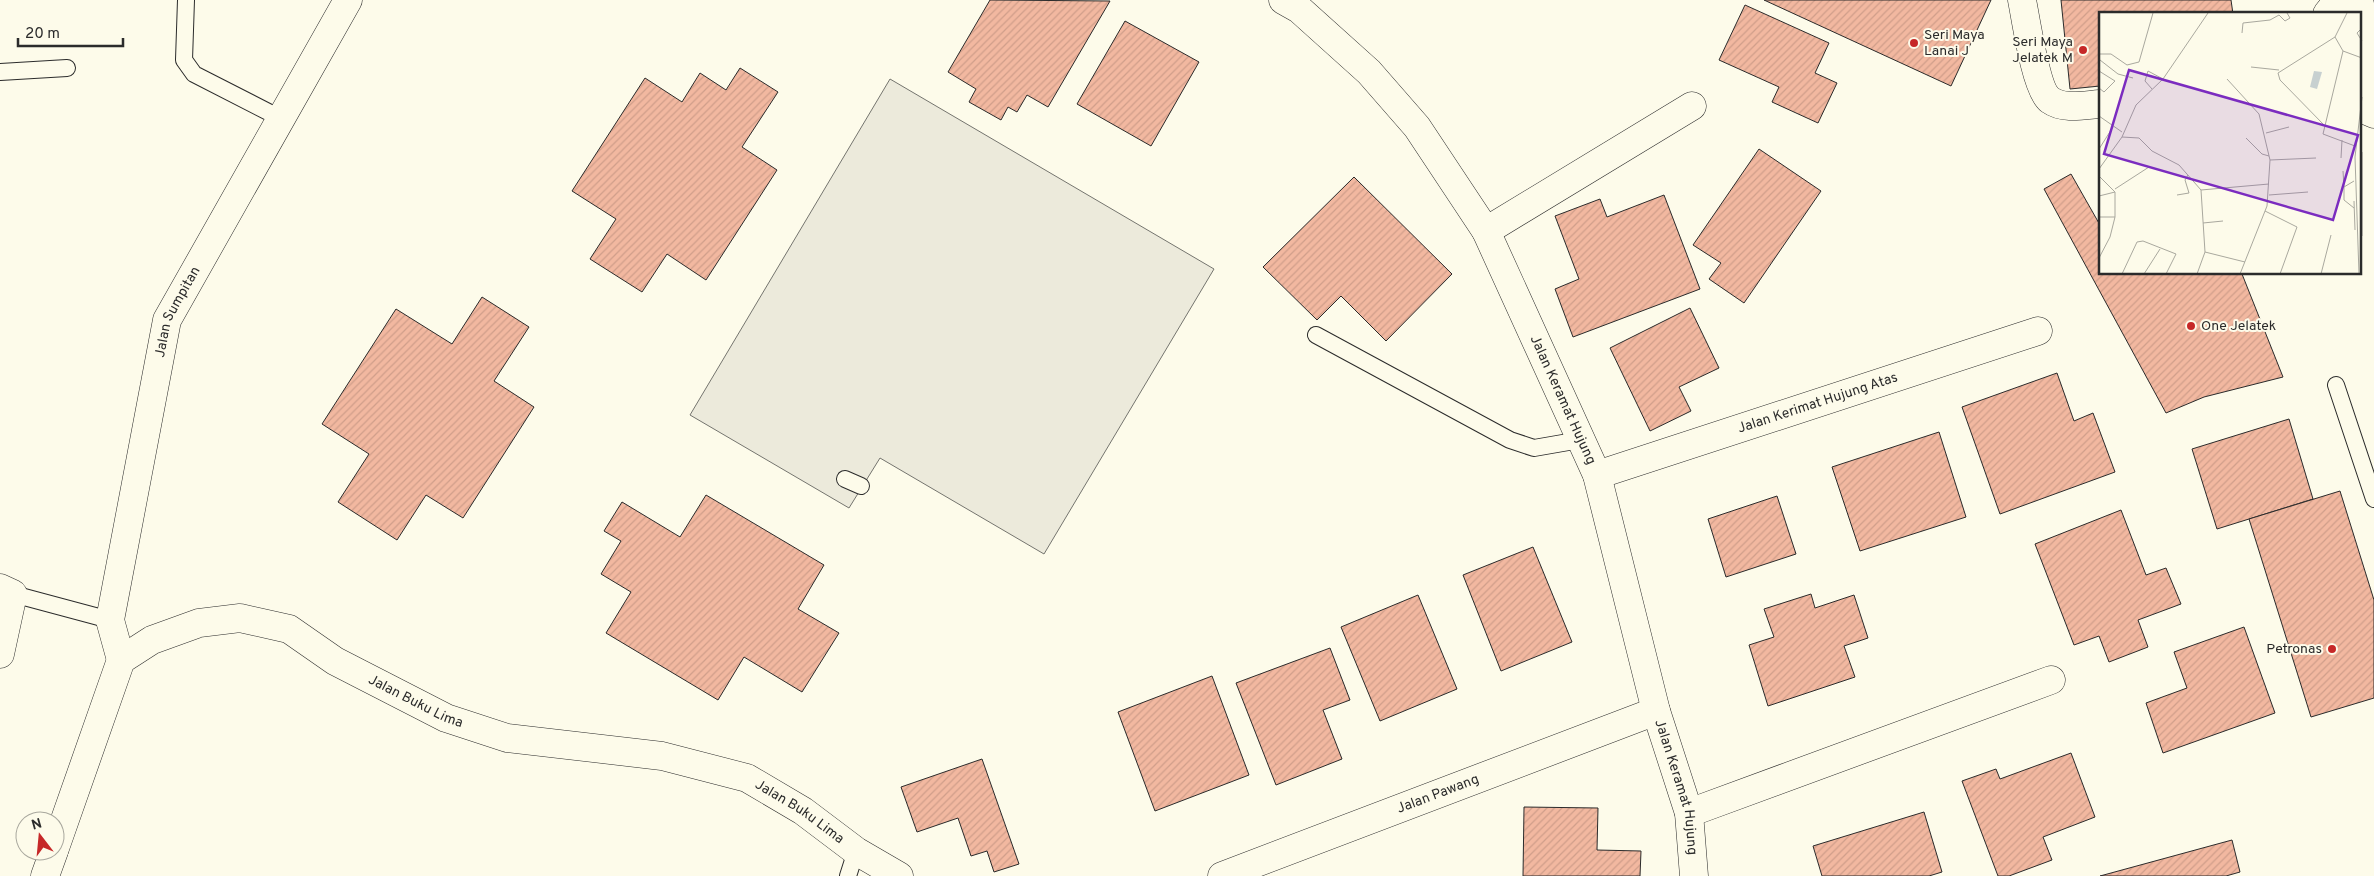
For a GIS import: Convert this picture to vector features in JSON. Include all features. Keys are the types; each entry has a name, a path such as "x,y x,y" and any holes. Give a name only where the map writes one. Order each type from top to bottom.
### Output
{"main road":[{"name":"Jalan Sumpitan","path":"121,660 110,620 167,320 282,120 348,0"},
{"name":"Jalan Keramat Hujung","path":"1283,0 1299,9 1375,79 1417,127 1486,231 1597,475 1656,711 1688,813 1694,876"},
{"path":"2022,0 2040,86 2050,100 2070,107 2099,104"},
{"path":"2329,12 2338,0"},
{"path":"2362,13 2374,67"},
{"path":"2362,38 2374,100"},
{"path":"1486,231 1692,106"},
{"path":"2362,109 2374,114"},
{"name":"Jalan Kerimat Hujung Atas","path":"1597,475 2038,331"},
{"path":"0,654 7,591"},
{"name":"Jalan Buku Lima","path":"121,660 152,640 199,623 240,618 289,629 336,661 446,718 507,738 662,756 746,778 803,811 856,851 899,876"},
{"path":"65,821 121,660"},
{"path":"1688,813 2051,680"},
{"name":"Jalan Pawang","path":"1222,876 1656,711"},
{"path":"45,876 51,861"}],"lane":[{"path":"186,0 184,60 194,74 282,120"},
{"path":"0,72 67,68"},
{"path":"1316,335 1510,440 1534,448 1580,440"},
{"path":"2336,385 2374,499"},
{"path":"845,479 861,486"},
{"path":"7,591 110,620"},
{"path":"848,876 856,851"}],"shaded area":[{"path":"890,79 1214,269 1044,554 880,458 849,508 690,415"}],"building":[{"path":"990,0 1110,1 1048,107 1027,95 1017,112 1008,107 1001,120 969,102 976,89 948,72"},
{"name":"Seri Maya Lanai J","path":"1764,0 1991,0 1951,86"},
{"name":"Seri Maya Jelatek M","path":"2061,0 2231,0 2233,12 2099,12 2099,86 2070,89"},
{"path":"1745,5 1829,43 1815,73 1837,83 1818,123 1772,102 1779,87 1719,60"},
{"path":"1125,21 1199,62 1151,146 1077,104"},
{"path":"740,68 778,92 742,147 777,170 706,280 667,254 642,292 590,259 616,219 572,191 645,78 682,102 700,73 726,90"},
{"path":"1759,149 1821,191 1744,303 1709,279 1721,263 1693,245"},
{"name":"One Jelatek","path":"2071,174 2099,223 2099,275 2242,275 2283,377 2204,397 2166,413 2044,189"},
{"path":"1354,177 1452,274 1386,341 1341,296 1317,320 1263,267"},
{"path":"1664,195 1700,289 1573,337 1555,289 1579,279 1555,216 1600,199 1607,217"},
{"path":"482,297 529,327 494,381 534,407 463,518 426,495 397,540 338,502 369,454 322,424 396,309 452,344"},
{"path":"1690,308 1719,368 1679,387 1691,411 1650,431 1610,348"},
{"path":"2057,373 2074,421 2093,413 2115,472 2000,514 1962,407"},
{"path":"2289,419 2313,499 2217,529 2192,449"},
{"path":"1939,432 1966,517 1860,551 1832,467"},
{"name":"Petronas","path":"2340,491 2374,600 2374,698 2311,717 2249,519"},
{"path":"706,495 824,565 798,609 839,633 802,692 744,657 718,700 606,633 631,592 601,574 621,541 604,531 622,502 680,537"},
{"path":"1777,496 1796,554 1726,577 1708,519"},
{"path":"2121,510 2146,575 2166,568 2181,604 2138,620 2148,647 2109,662 2099,636 2074,645 2035,544"},
{"path":"1533,547 1572,642 1501,671 1463,575"},
{"path":"1811,594 1815,608 1854,595 1868,638 1844,646 1855,677 1768,706 1749,645 1774,637 1764,609"},
{"path":"1418,595 1457,689 1380,721 1341,627"},
{"path":"2244,627 2275,713 2163,753 2146,703 2187,688 2174,652"},
{"path":"1330,648 1350,700 1323,710 1342,759 1276,785 1236,683"},
{"path":"1212,676 1249,775 1155,811 1118,712"},
{"path":"2071,753 2095,817 2043,837 2052,860 2009,876 1998,876 1962,781 1996,769 2000,779"},
{"path":"982,759 1019,864 994,872 987,851 971,856 958,818 917,832 901,787"},
{"path":"1524,807 1598,808 1597,850 1641,851 1640,876 1523,876"},
{"path":"1924,812 1942,872 1929,876 1822,876 1813,846"},
{"path":"2232,840 2240,872 2226,876 2100,876"}],"place":[{"name":"Seri Maya Lanai J","path":"1914,43"},
{"name":"Seri Maya Jelatek M","path":"2083,50"},
{"name":"One Jelatek","path":"2191,326"},
{"name":"Petronas","path":"2332,649"}]}
